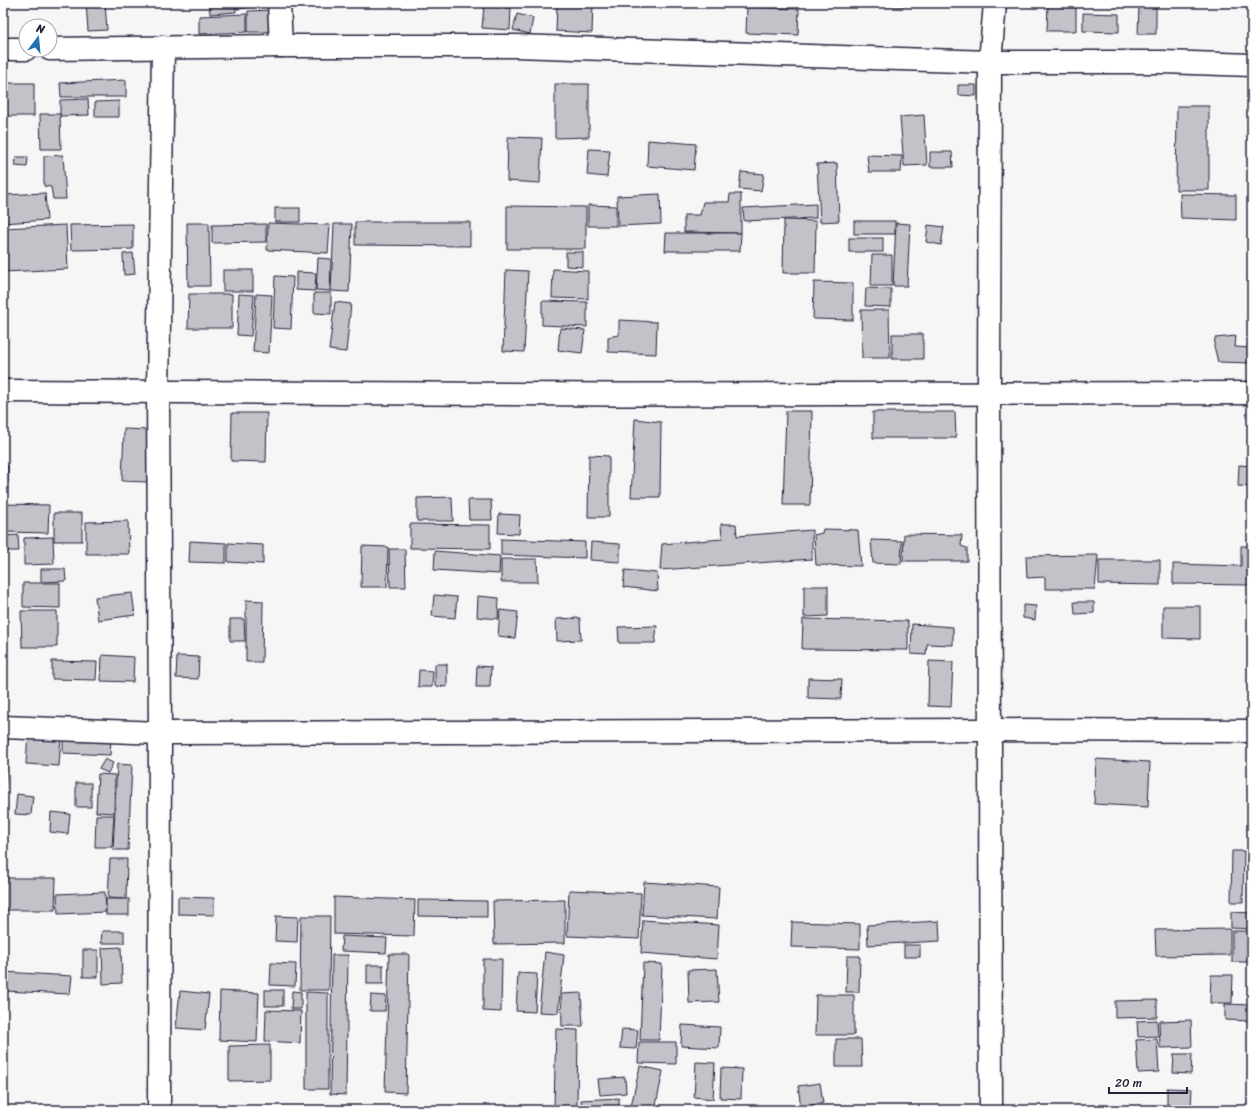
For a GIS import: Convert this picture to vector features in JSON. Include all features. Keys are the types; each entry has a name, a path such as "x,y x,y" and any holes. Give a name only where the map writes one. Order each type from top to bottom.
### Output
{"street":[{"path":"279,3 281,46"},
{"path":"991,1110 989,395 990,62 996,3"},
{"path":"58,49 281,46 516,46 990,62 1163,62 1252,65"},
{"path":"159,1110 160,733 158,392 163,47"},
{"path":"3,49 18,49"},
{"path":"3,391 989,395 1252,393"},
{"path":"3,727 160,733 990,730 1252,731"}],"building":[{"path":"86,3 105,3 107,30 88,31"},
{"path":"209,3 235,3 236,12 210,14"},
{"path":"236,3 254,3 255,7 237,9"},
{"path":"484,3 516,3 516,5 484,5"},
{"path":"557,3 593,3 592,33 556,31"},
{"path":"880,3 904,3 904,7 880,6"},
{"path":"1048,3 1076,3 1076,31 1047,31"},
{"path":"1139,3 1156,3 1156,34 1138,34"},
{"path":"484,6 511,8 510,30 482,28"},
{"path":"747,7 799,9 798,35 746,33"},
{"path":"274,10 275,32 248,32 248,11"},
{"path":"1083,13 1119,14 1119,32 1083,31"},
{"path":"247,14 247,32 199,34 199,16"},
{"path":"517,14 533,18 530,34 513,30"},
{"path":"126,80 126,97 61,97 60,83"},
{"path":"3,83 34,83 34,116 3,116"},
{"path":"555,84 589,84 589,137 555,138"},
{"path":"958,85 976,85 976,96 958,95"},
{"path":"88,99 89,115 60,116 60,100"},
{"path":"119,101 119,117 95,117 95,102"},
{"path":"1177,106 1209,106 1209,190 1176,190"},
{"path":"40,114 60,114 61,149 41,149"},
{"path":"924,115 927,165 904,166 900,117"},
{"path":"508,137 542,138 540,183 507,181"},
{"path":"648,140 696,144 694,170 647,166"},
{"path":"589,149 610,150 607,177 587,175"},
{"path":"930,152 952,152 953,167 930,167"},
{"path":"63,155 66,199 53,199 51,187 44,186 44,156"},
{"path":"867,155 902,156 901,172 869,172"},
{"path":"16,157 28,157 27,167 15,166"},
{"path":"837,163 839,221 820,222 817,164"},
{"path":"741,172 764,174 761,191 739,189"},
{"path":"3,185 5,195 45,193 47,220 3,223"},
{"path":"660,194 661,224 618,226 617,196"},
{"path":"730,194 741,194 741,233 684,232 684,215 700,215 703,202 729,202"},
{"path":"1180,194 1236,195 1236,220 1181,218"},
{"path":"816,204 816,218 744,221 743,208"},
{"path":"588,205 616,206 616,226 588,226"},
{"path":"507,206 586,207 586,249 507,249"},
{"path":"275,208 300,208 300,222 275,222"},
{"path":"784,220 816,221 815,273 783,273"},
{"path":"854,221 895,221 895,234 854,234"},
{"path":"355,222 470,222 470,246 355,245"},
{"path":"187,223 209,223 210,286 188,286"},
{"path":"268,223 330,225 328,253 267,250"},
{"path":"896,223 910,224 907,286 893,286"},
{"path":"133,224 133,249 71,250 70,225"},
{"path":"266,224 266,242 212,243 212,225"},
{"path":"334,224 352,224 349,292 331,291"},
{"path":"66,225 68,269 3,272 3,228"},
{"path":"928,225 944,227 941,245 926,242"},
{"path":"666,233 741,233 740,251 665,251"},
{"path":"849,238 883,238 883,252 849,252"},
{"path":"566,252 583,252 583,267 566,266"},
{"path":"133,253 135,274 124,275 123,254"},
{"path":"872,255 892,255 892,286 871,286"},
{"path":"318,258 331,259 330,291 316,290"},
{"path":"553,269 588,271 588,299 552,298"},
{"path":"223,270 253,270 253,291 223,291"},
{"path":"506,270 528,271 524,352 503,351"},
{"path":"296,272 316,273 315,291 296,290"},
{"path":"275,276 293,277 291,329 273,328"},
{"path":"814,282 853,283 853,320 813,319"},
{"path":"866,288 891,289 891,307 865,306"},
{"path":"314,293 331,293 331,314 314,313"},
{"path":"189,294 232,294 232,328 188,328"},
{"path":"239,294 254,295 251,336 237,335"},
{"path":"256,294 272,295 269,353 253,352"},
{"path":"542,301 587,302 587,327 542,325"},
{"path":"335,302 351,304 346,352 329,350"},
{"path":"861,310 889,310 890,358 862,358"},
{"path":"619,320 657,322 656,354 608,352 608,337 619,335"},
{"path":"560,328 585,330 582,353 558,350"},
{"path":"892,334 923,334 923,359 892,359"},
{"path":"1236,336 1235,347 1252,348 1252,363 1218,362 1214,346 1215,338"},
{"path":"786,411 812,411 810,505 783,505"},
{"path":"873,412 955,412 956,438 873,438"},
{"path":"232,413 267,413 266,462 231,461"},
{"path":"635,419 661,422 660,497 631,497"},
{"path":"124,429 149,430 147,482 122,481"},
{"path":"589,455 609,456 609,517 588,517"},
{"path":"1239,465 1252,466 1252,487 1238,486"},
{"path":"3,466 8,466 8,482 3,482"},
{"path":"452,497 453,521 417,521 417,498"},
{"path":"468,500 491,500 492,520 469,520"},
{"path":"3,504 49,505 48,533 3,532"},
{"path":"54,513 82,513 82,541 54,541"},
{"path":"499,514 520,515 519,534 498,533"},
{"path":"128,521 129,554 86,554 86,522"},
{"path":"410,524 490,525 490,549 410,548"},
{"path":"721,524 736,524 737,536 812,530 812,559 660,570 662,544 722,539"},
{"path":"823,529 858,530 861,566 816,565 814,535 822,533"},
{"path":"904,534 962,535 961,546 967,548 967,561 903,561"},
{"path":"18,535 19,551 3,551 3,536"},
{"path":"53,537 54,564 24,565 24,538"},
{"path":"501,539 585,542 585,558 501,555"},
{"path":"871,540 902,541 901,564 873,563"},
{"path":"190,541 226,543 226,563 189,562"},
{"path":"591,542 620,544 620,562 590,560"},
{"path":"228,543 263,545 263,564 228,562"},
{"path":"362,546 388,547 387,587 361,587"},
{"path":"1241,546 1252,546 1252,565 1249,565 1249,585 1173,584 1173,564 1241,566"},
{"path":"389,549 405,549 406,587 390,587"},
{"path":"435,551 500,556 499,574 434,570"},
{"path":"1098,555 1095,589 1045,589 1045,577 1027,578 1026,556"},
{"path":"501,559 537,559 538,582 501,582"},
{"path":"1099,560 1160,560 1160,585 1099,584"},
{"path":"41,569 65,569 66,581 41,582"},
{"path":"625,570 657,573 658,591 623,587"},
{"path":"23,583 60,583 60,608 23,607"},
{"path":"804,586 828,586 828,616 804,617"},
{"path":"132,593 135,615 98,620 95,597"},
{"path":"434,595 457,597 455,618 432,616"},
{"path":"478,596 499,598 498,619 477,617"},
{"path":"246,600 263,601 262,662 246,662"},
{"path":"1074,602 1094,602 1094,613 1075,614"},
{"path":"1023,605 1036,606 1035,620 1023,618"},
{"path":"1163,606 1200,606 1200,639 1163,638"},
{"path":"500,610 518,612 515,638 498,636"},
{"path":"21,611 57,611 57,647 22,647"},
{"path":"580,618 581,640 557,641 556,619"},
{"path":"230,619 244,619 245,641 230,641"},
{"path":"803,619 908,621 908,650 802,649"},
{"path":"912,624 953,627 953,645 927,644 926,655 911,654"},
{"path":"657,626 655,643 619,643 618,627"},
{"path":"102,655 134,657 133,682 101,681"},
{"path":"177,656 199,657 198,679 176,678"},
{"path":"52,661 97,662 96,680 52,679"},
{"path":"929,661 953,662 951,707 928,706"},
{"path":"435,664 447,664 447,687 435,686"},
{"path":"477,666 491,667 490,687 476,687"},
{"path":"419,670 433,671 432,687 418,687"},
{"path":"808,678 842,679 841,699 808,698"},
{"path":"28,734 61,736 59,766 26,764"},
{"path":"3,736 8,737 3,833"},
{"path":"63,736 111,738 110,755 63,753"},
{"path":"105,759 113,763 108,773 99,769"},
{"path":"1096,759 1150,762 1148,807 1094,804"},
{"path":"117,764 132,765 128,850 113,850"},
{"path":"98,774 115,775 114,813 96,812"},
{"path":"76,783 91,783 91,807 76,807"},
{"path":"17,794 33,796 31,815 15,814"},
{"path":"51,812 70,814 68,834 50,832"},
{"path":"96,815 114,815 112,847 95,847"},
{"path":"1250,826 1252,826 1252,841 1250,841"},
{"path":"1232,851 1244,851 1243,902 1231,902"},
{"path":"110,859 127,859 126,899 108,898"},
{"path":"3,878 56,878 55,910 3,910"},
{"path":"644,882 719,887 717,919 642,915"},
{"path":"569,890 641,893 639,939 567,936"},
{"path":"105,892 106,912 58,914 57,894"},
{"path":"178,897 214,898 214,915 178,914"},
{"path":"334,897 415,900 414,936 334,934"},
{"path":"106,899 129,899 129,915 106,915"},
{"path":"418,900 487,901 487,917 418,916"},
{"path":"565,900 565,943 494,944 493,901"},
{"path":"1231,912 1252,913 1252,929 1231,928"},
{"path":"276,916 298,917 297,942 275,941"},
{"path":"301,916 330,916 329,990 300,990"},
{"path":"643,920 719,925 717,959 641,953"},
{"path":"939,921 940,941 868,945 867,925"},
{"path":"792,922 860,924 860,949 791,947"},
{"path":"1230,929 1230,955 1156,956 1155,930"},
{"path":"102,931 124,931 124,943 101,943"},
{"path":"1232,931 1252,931 1252,962 1232,962"},
{"path":"342,936 387,938 386,953 341,951"},
{"path":"904,945 920,945 920,957 904,957"},
{"path":"121,947 122,983 103,984 102,948"},
{"path":"83,950 98,950 98,977 83,977"},
{"path":"545,952 564,955 558,1013 539,1012"},
{"path":"389,954 409,954 406,1093 385,1092"},
{"path":"332,955 348,955 346,1095 330,1094"},
{"path":"847,956 860,956 859,992 846,992"},
{"path":"483,959 502,959 501,1012 483,1011"},
{"path":"271,963 296,964 295,986 270,985"},
{"path":"643,963 662,964 659,1040 640,1040"},
{"path":"367,965 383,965 383,984 367,984"},
{"path":"717,969 719,1002 689,1003 688,970"},
{"path":"3,972 72,976 70,994 3,991"},
{"path":"518,973 537,974 535,1012 516,1011"},
{"path":"1211,975 1233,975 1232,1003 1210,1003"},
{"path":"265,990 283,990 283,1006 265,1006"},
{"path":"180,991 209,994 205,1030 176,1028"},
{"path":"220,991 259,993 257,1042 219,1040"},
{"path":"292,991 301,992 301,1009 291,1009"},
{"path":"306,992 328,993 328,1089 306,1089"},
{"path":"581,993 583,1026 562,1026 561,994"},
{"path":"371,995 386,996 385,1011 370,1011"},
{"path":"816,995 854,995 854,1035 815,1035"},
{"path":"1157,1000 1157,1017 1115,1018 1115,1001"},
{"path":"1225,1004 1252,1005 1252,1021 1225,1020"},
{"path":"266,1010 301,1011 300,1043 265,1041"},
{"path":"1157,1020 1158,1036 1138,1037 1137,1021"},
{"path":"1191,1020 1192,1047 1160,1048 1159,1021"},
{"path":"682,1025 720,1027 719,1048 681,1046"},
{"path":"556,1029 578,1030 577,1108 554,1107"},
{"path":"622,1029 638,1030 636,1049 620,1048"},
{"path":"836,1039 861,1039 862,1067 836,1067"},
{"path":"1157,1039 1159,1072 1138,1073 1136,1040"},
{"path":"639,1042 676,1042 676,1064 638,1063"},
{"path":"270,1045 270,1080 229,1081 229,1046"},
{"path":"1174,1054 1192,1054 1191,1074 1173,1073"},
{"path":"696,1062 715,1063 713,1099 694,1097"},
{"path":"640,1066 663,1071 655,1110 631,1106"},
{"path":"721,1068 742,1069 741,1099 720,1098"},
{"path":"625,1077 626,1093 600,1095 598,1079"},
{"path":"820,1083 823,1103 801,1107 798,1086"},
{"path":"1167,1088 1192,1089 1191,1107 1167,1106"},
{"path":"619,1098 619,1110 582,1110 581,1100"}]}
